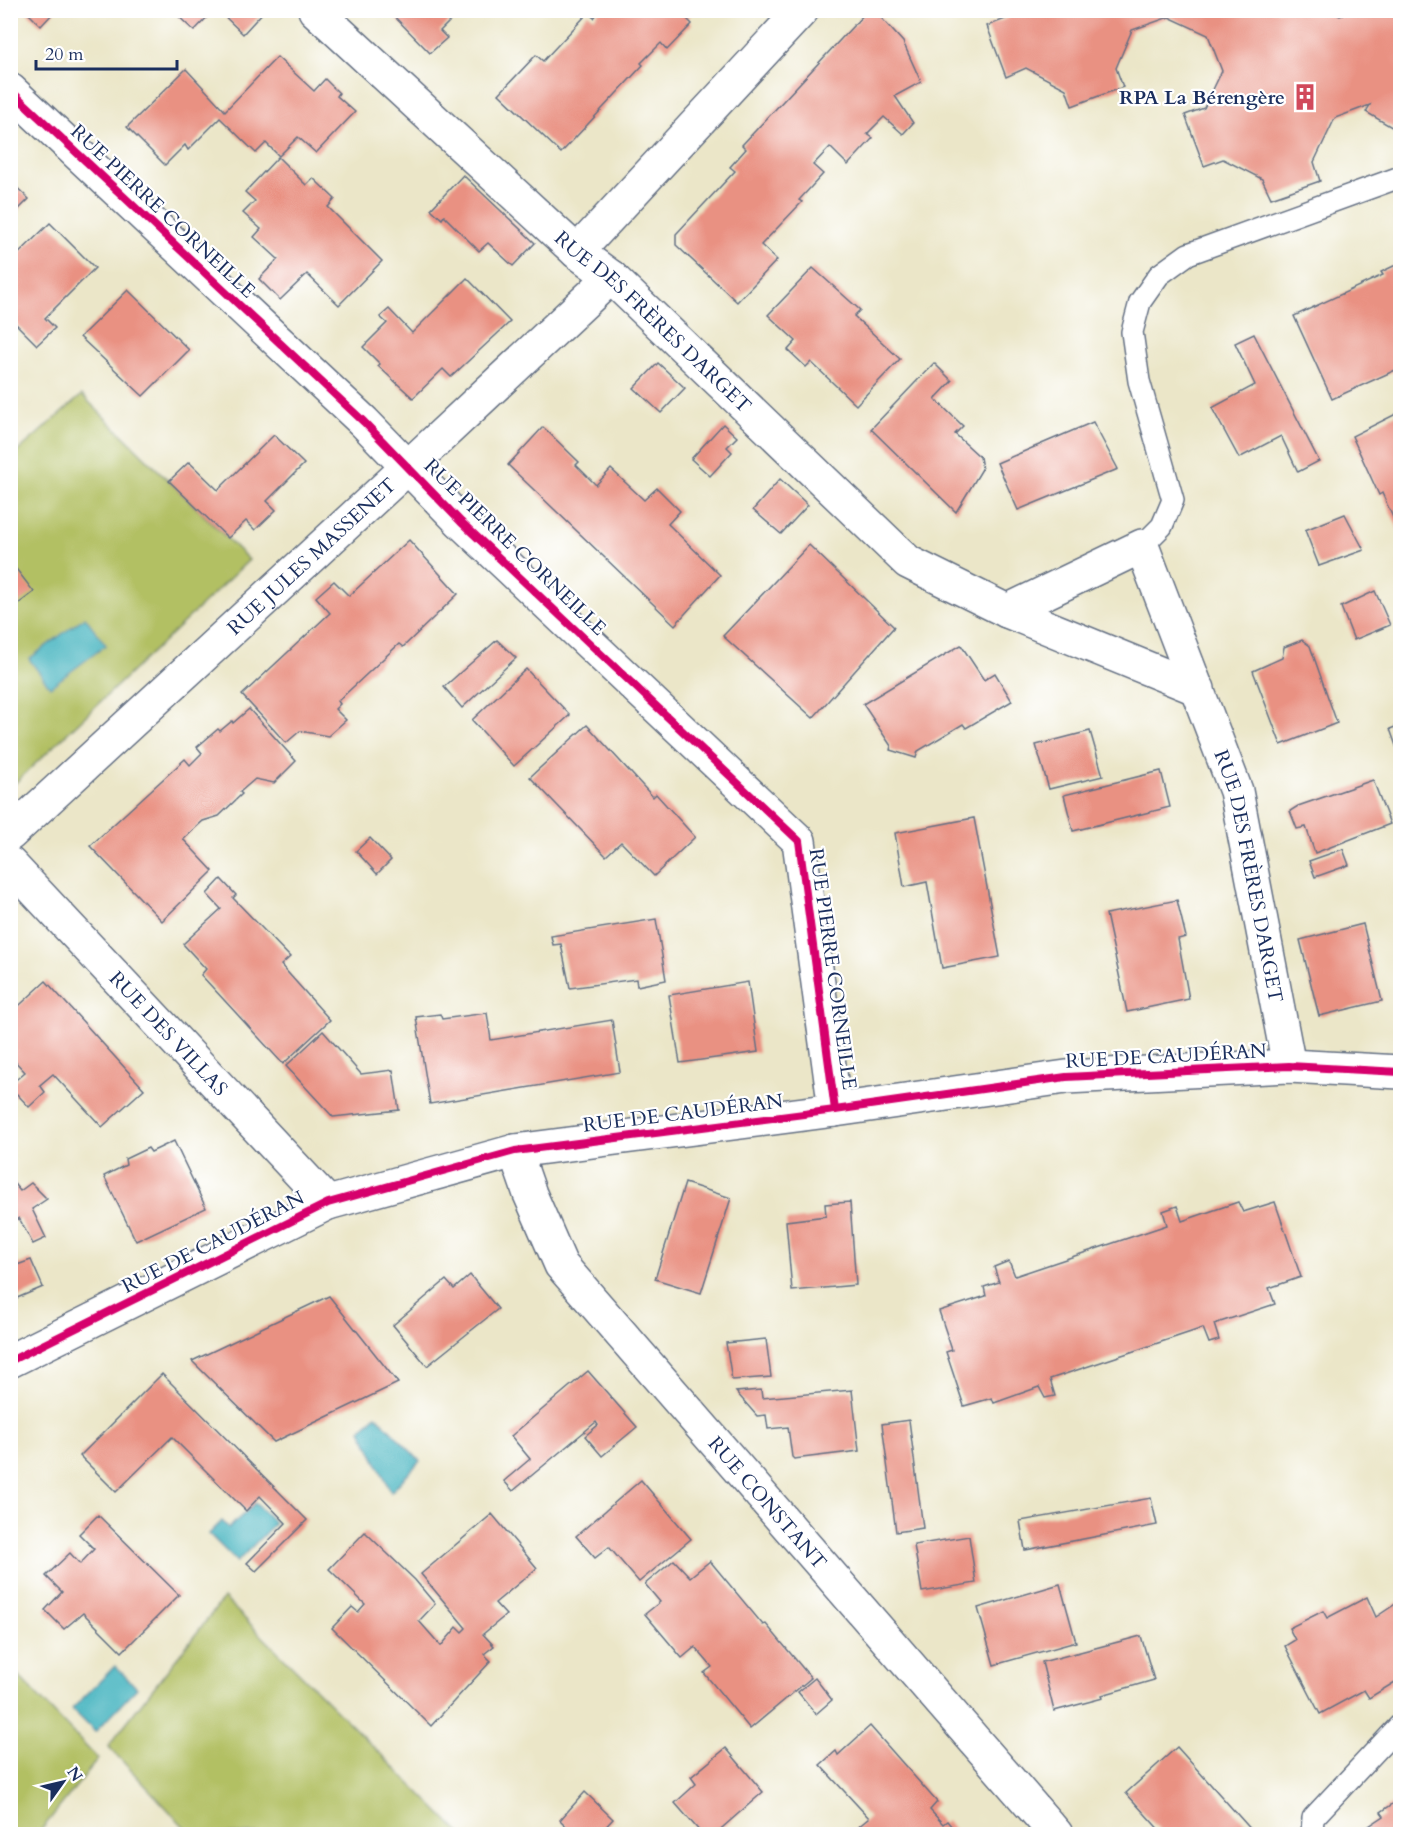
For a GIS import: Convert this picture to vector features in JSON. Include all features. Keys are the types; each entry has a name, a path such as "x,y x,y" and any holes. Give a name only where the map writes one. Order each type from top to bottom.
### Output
{"street":[{"name":"RUE DES FRÈRES DARGET","path":"315,10 577,252 611,277 908,562 1007,611 1198,689"},
{"path":"577,252 802,10"},
{"name":"RUE PIERRE CORNEILLE","path":"10,90 364,422 461,522 799,841 835,1110"},
{"name":"RUE JULES MASSENET","path":"10,834 611,277"},
{"name":"RUE DES FRÈRES DARGET","path":"1142,546 1236,791 1289,1066"},
{"path":"1007,611 1142,546"},
{"name":"RUE DES VILLAS","path":"10,864 328,1203"},
{"name":"RUE DE CAUDÉRAN","path":"10,1361 328,1203 515,1150 835,1110 1066,1077 1289,1066 1401,1072"},
{"name":"RUE CONSTANT","path":"515,1150 530,1194 561,1265 1056,1834"}],"lane":[{"path":"1142,546 1162,526 1173,500 1139,381 1132,332 1140,302 1159,275 1188,254 1401,177"},
{"path":"1312,1834 1313,1818 1401,1725"}],"green space":[{"path":"82,395 249,560 11,785 11,457"},
{"path":"224,1598 461,1834 191,1834 108,1746"},
{"path":"11,1668 98,1759 38,1834 11,1834"}],"water":[{"path":"85,617 106,645 50,687 29,659"},
{"path":"376,1415 420,1461 391,1492 361,1430"},
{"path":"255,1503 275,1523 237,1562 209,1534 222,1521 229,1528"},
{"path":"115,1666 137,1688 95,1732 72,1709"}],"building":[{"path":"25,10 56,10 41,26"},
{"path":"172,10 214,10 194,31"},
{"path":"218,10 265,10 243,34"},
{"path":"388,10 461,10 440,31 447,38 430,53"},
{"path":"600,10 694,10 687,19 692,24 667,50 661,43 561,153 499,94 536,55 543,61 588,13 594,18"},
{"path":"868,10 874,10 903,42 921,82 895,96 913,123 903,134 884,117 867,134 873,138 848,165 830,147 813,165 823,174 799,200 802,202 761,245 777,260 737,302 676,245 676,234 735,171 730,167 746,149 742,145"},
{"name":"RPA La Bérengère","path":"1011,10 1328,10 1340,16 1355,10 1400,10 1400,132 1366,112 1370,105 1335,118 1314,162 1320,181 1271,198 1262,179 1223,159 1204,166 1185,115 1204,108 1222,71 1208,35 1169,17 1132,30 1116,68 1123,87 1072,106 1066,89 1026,68 1006,77 987,26 1008,18"},
{"path":"277,57 314,91 325,79 339,93 337,96 355,112 316,153 298,137 279,156 266,143 256,153 220,118 188,150 185,145 165,165 127,127 186,69 225,111"},
{"path":"278,157 306,185 313,178 335,199 328,207 382,261 339,305 307,274 280,300 259,279 278,259 254,237 261,229 243,213 255,201 245,192"},
{"path":"463,175 535,243 513,266 488,243 479,251 444,216 442,219 431,209"},
{"path":"10,181 29,199 10,218"},
{"path":"50,223 95,268 45,318 55,328 37,345 10,318 10,262"},
{"path":"1400,263 1400,368 1332,399 1294,316 1383,275 1381,272"},
{"path":"813,268 860,310 854,316 900,359 856,405 811,362 806,367 788,350 796,341 768,315"},
{"path":"467,278 510,322 451,377 443,369 413,398 378,366 380,364 363,347 387,323 380,317 389,309 412,333"},
{"path":"128,290 189,350 143,396 80,337"},
{"path":"1254,334 1319,461 1298,472 1281,436 1239,458 1212,408 1255,385 1235,343"},
{"path":"658,363 685,388 661,413 634,388"},
{"path":"934,363 952,381 935,399 963,426 955,434 980,457 982,469 956,512 871,429"},
{"path":"1400,412 1400,533 1382,493 1379,495 1352,436"},
{"path":"1093,422 1118,469 1018,510 997,463"},
{"path":"723,424 737,437 727,447 732,452 710,476 691,459"},
{"path":"543,427 579,462 576,465 596,485 611,469 644,500 657,488 680,511 668,524 720,575 675,625 508,465"},
{"path":"274,435 304,464 267,501 276,510 255,530 246,521 228,538 169,481 189,462 218,490"},
{"path":"780,479 808,505 781,534 753,510"},
{"path":"1345,514 1364,550 1319,566 1305,530"},
{"path":"409,540 458,594 403,647 399,644 338,701 340,704 335,709 346,720 328,736 300,731 286,743 242,695 330,613 316,597 334,581 349,596"},
{"path":"809,545 894,627 813,718 723,636"},
{"path":"10,561 34,592 10,610"},
{"path":"1375,591 1390,625 1354,640 1341,607"},
{"path":"497,640 516,658 462,708 444,687"},
{"path":"1302,640 1310,646 1337,723 1281,745 1253,671 1282,658 1284,647"},
{"path":"961,645 984,680 995,673 1012,701 966,728 963,724 918,751 916,758 890,750 891,746 863,704"},
{"path":"526,669 570,715 514,766 472,720"},
{"path":"249,709 296,761 274,783 255,779 219,816 203,821 183,839 213,871 162,921 90,846 185,759 190,765 202,753 197,747 218,729 220,731 232,721 233,723"},
{"path":"587,725 653,797 656,794 695,837 654,876 621,842 606,856 530,777"},
{"path":"1400,725 1400,757 1390,729"},
{"path":"1090,731 1103,776 1049,789 1036,745"},
{"path":"1161,771 1170,807 1073,831 1064,795"},
{"path":"1373,780 1390,824 1315,853 1306,827 1297,829 1290,811 1298,806"},
{"path":"974,818 1000,957 942,968 927,882 904,887 895,833"},
{"path":"370,838 391,860 377,874 356,851"},
{"path":"1343,849 1349,865 1315,877 1309,861"},
{"path":"221,879 236,895 233,898 290,957 281,965 330,1020 283,1064 201,975 206,969 183,944 221,909 207,894"},
{"path":"1177,900 1186,937 1178,939 1189,999 1127,1012 1106,914"},
{"path":"656,919 666,980 637,986 636,979 570,988 561,944 553,945 551,936"},
{"path":"1363,924 1382,1001 1319,1016 1300,940"},
{"path":"46,981 144,1089 102,1127 53,1074 40,1085 45,1092 29,1107 17,1094 14,1097 10,1093 10,1085 25,1072 10,1056 10,1014"},
{"path":"748,982 758,1052 680,1063 669,995"},
{"path":"487,1013 491,1040 612,1020 620,1072 430,1104 416,1017 440,1014 442,1019"},
{"path":"323,1031 361,1074 393,1070 399,1110 333,1117 286,1066"},
{"path":"174,1141 206,1208 136,1241 104,1176 126,1165 125,1159 148,1148 151,1152"},
{"path":"10,1179 20,1191 31,1183 47,1199 32,1209 46,1238 33,1244 19,1218 10,1223"},
{"path":"685,1183 731,1198 701,1293 655,1279"},
{"path":"850,1202 856,1285 792,1291 786,1221 826,1216 825,1204"},
{"path":"1238,1202 1243,1212 1275,1202 1301,1277 1269,1288 1275,1304 1214,1324 1219,1340 1209,1343 1203,1328 1050,1379 1055,1396 1045,1398 1039,1387 994,1403 992,1398 964,1406 946,1352 952,1350 939,1311 986,1296 984,1287 999,1282 994,1267 1009,1261 1015,1276 1167,1225 1163,1211 1177,1206 1182,1221"},
{"path":"10,1252 17,1265 31,1260 43,1287 10,1301"},
{"path":"470,1275 498,1309 427,1366 393,1325 446,1280 454,1289"},
{"path":"329,1296 398,1383 274,1442 192,1361"},
{"path":"766,1339 771,1377 732,1380 726,1343"},
{"path":"588,1371 637,1427 602,1456 585,1436 598,1425 596,1422 513,1491 504,1481 530,1459 511,1436"},
{"path":"162,1374 307,1520 256,1571 247,1563 286,1523 260,1496 246,1511 172,1437 116,1492 80,1456"},
{"path":"761,1390 762,1398 852,1390 859,1451 794,1459 788,1427 768,1429 766,1415 757,1416 736,1392"},
{"path":"909,1420 923,1528 896,1532 882,1424"},
{"path":"641,1480 691,1539 639,1582 609,1547 595,1558 576,1536"},
{"path":"1151,1498 1157,1525 1025,1550 1020,1521"},
{"path":"492,1514 537,1568 495,1603 506,1615 483,1634 494,1646 484,1654 491,1661 431,1726 332,1628 352,1607 358,1612 365,1604 329,1569 365,1532 415,1580 435,1604 419,1621 441,1646 457,1627 462,1632 466,1628 421,1574"},
{"path":"98,1515 179,1595 122,1652 83,1613 64,1629 45,1610 62,1592 46,1576 70,1553 80,1564 94,1549 79,1534"},
{"path":"969,1536 976,1583 922,1592 914,1545"},
{"path":"674,1560 690,1577 710,1561 811,1678 750,1729 704,1673 712,1667 695,1647 682,1658 645,1614 660,1602 645,1584"},
{"path":"1060,1584 1076,1642 994,1665 978,1608"},
{"path":"1367,1597 1376,1617 1400,1601 1400,1679 1369,1698 1364,1690 1320,1714 1285,1646 1295,1640 1289,1628 1323,1611 1327,1618"},
{"path":"1141,1636 1154,1680 1102,1695 1103,1698 1054,1711 1042,1662"},
{"path":"815,1678 832,1700 816,1714 798,1692"},
{"path":"870,1726 937,1802 930,1810 943,1824 947,1821 958,1834 850,1834 869,1818 820,1765 836,1751 838,1755"},
{"path":"1177,1747 1255,1834 1163,1834 1126,1793"},
{"path":"726,1748 763,1792 715,1834 702,1834 675,1803 696,1784 691,1777"},
{"path":"585,1792 613,1819 599,1834 574,1834 560,1820"},
{"path":"1400,1799 1400,1834 1370,1834 1366,1828 1384,1816 1381,1812"}],"cycle path":[{"path":"10,90 364,422 461,522 799,841 835,1110"},
{"path":"10,1361 328,1203 515,1151 835,1110 1066,1077 1289,1066 1400,1072"}],"place":[{"name":"RPA La Bérengère","path":"1305,97"}]}
